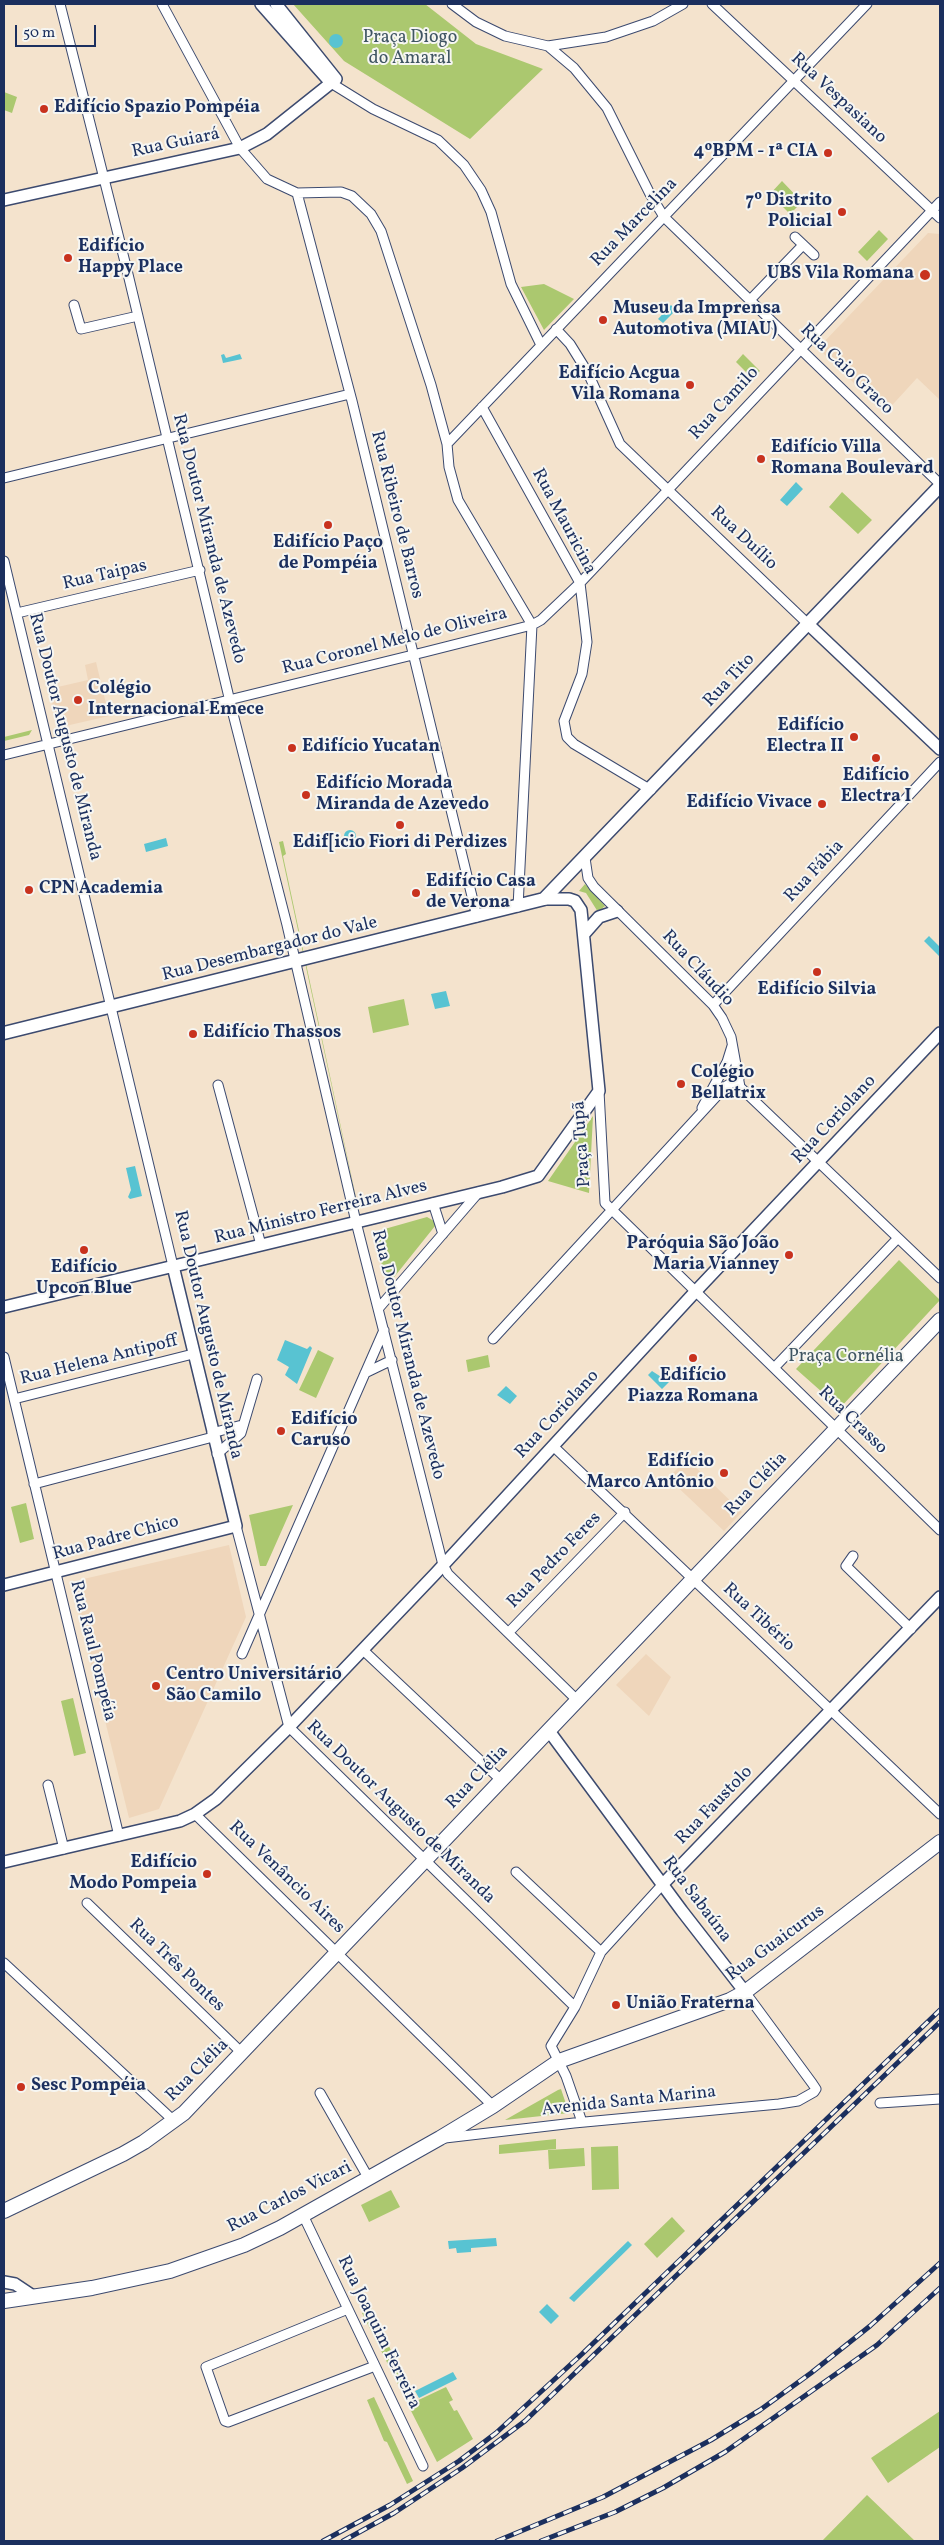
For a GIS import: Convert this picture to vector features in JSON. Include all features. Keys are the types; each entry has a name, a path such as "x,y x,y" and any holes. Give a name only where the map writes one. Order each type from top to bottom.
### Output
{"main road":[{"name":"Rua Tito","path":"544,899 651,790 940,485"},
{"name":"Rua Desembargador do Vale","path":"4,1033 518,907 544,899"},
{"name":"Rua Clélia","path":"4,2211 123,2154 174,2121 338,1953 940,1320"},
{"name":"Rua Guaicurus","path":"493,2106 559,2061 730,2000 745,1992 940,1842"},
{"name":"Rua Carlos Vicari","path":"4,2301 92,2288 170,2270 244,2245 369,2179 493,2106"}],"street":[{"name":"Rua Doutor Miranda de Azevedo","path":"60,4 138,316 230,700 296,961 356,1222 443,1565 448,1574 578,1701"},
{"path":"162,4 240,148 267,179 297,194 341,192 358,201 376,221 428,376 447,444 449,467 458,500 532,625 518,907"},
{"path":"261,4 336,84 373,109 438,140 464,165 481,190 491,212 511,284 541,345"},
{"path":"276,4 336,84"},
{"path":"452,4 476,22 505,36 548,46 606,37 652,21 684,4"},
{"name":"Rua Vespasiano","path":"712,4 940,218"},
{"name":"Rua Marcelina","path":"447,444 867,4"},
{"name":"Rua Caio Graco","path":"548,46 574,68 606,108 650,194 664,217 940,485"},
{"name":"Rua Guiará","path":"4,200 240,148 267,134 336,84"},
{"name":"Rua Ribeiro de Barros","path":"297,194 350,394 477,917"},
{"name":"Rua Camilo","path":"532,625 550,614 580,583 940,202"},
{"path":"795,237 814,255"},
{"path":"750,300 804,245"},
{"path":"74,305 81,329 138,316"},
{"name":"Rua Duílio","path":"556,330 570,344 588,373 616,438 666,490 940,749"},
{"path":"4,478 350,394"},
{"name":"Rua Mauricina","path":"482,407 580,583 587,642 582,674 567,709 564,729 574,744 651,790"},
{"name":"Rua Doutor Augusto de Miranda","path":"4,561 212,1435 289,1727 575,2008"},
{"name":"Rua Taipas","path":"16,613 200,570"},
{"name":"Rua Coronel Melo de Oliveira","path":"4,755 532,625"},
{"name":"Rua Fábia","path":"713,1005 940,762"},
{"name":"Rua Cláudio","path":"585,858 588,878 617,910 713,1005 722,1018 732,1043 740,1086 940,1278"},
{"path":"544,899 565,898 575,901 581,910 599,1091"},
{"path":"584,934 599,917 617,910"},
{"name":"Rua Coriolano","path":"196,1814 216,1799 363,1650 695,1292 940,1033"},
{"path":"700,1114 703,1104 727,1062 732,1043"},
{"path":"493,1338 726,1086 739,1079"},
{"path":"218,1085 261,1245"},
{"name":"Praça Tupã","path":"530,1179 544,1169 599,1091"},
{"name":"Praça Tupã","path":"599,1091 604,1203 612,1210"},
{"name":"Rua Ministro Ferreira Alves","path":"4,1307 530,1179"},
{"path":"378,1309 478,1192"},
{"path":"433,1204 443,1234"},
{"name":"Rua Crasso","path":"612,1210 940,1530"},
{"path":"774,1368 898,1238"},
{"path":"242,1654 384,1330"},
{"name":"Rua Helena Antipoff","path":"14,1399 193,1354"},
{"name":"Rua Raul Pompéia","path":"4,1357 120,1836"},
{"path":"365,1373 392,1360"},
{"path":"217,1454 241,1433 257,1380"},
{"path":"34,1484 242,1425"},
{"name":"Rua Tibério","path":"553,1446 625,1512 940,1814"},
{"name":"Rua Pedro Feres","path":"509,1632 625,1512"},
{"name":"Rua Padre Chico","path":"4,1585 236,1526"},
{"path":"853,1556 846,1566 911,1629"},
{"path":"254,1597 272,1585"},
{"name":"Rua Faustolo","path":"559,2061 551,2046 575,2008 601,1952 662,1885 833,1711 940,1597"},
{"path":"363,1650 502,1781"},
{"name":"Rua Sabaúna","path":"549,1731 662,1885 745,1992"},
{"path":"48,1785 64,1849"},
{"path":"4,1862 180,1821 196,1814"},
{"name":"Rua Venâncio Aires","path":"196,1814 493,2106"},
{"path":"516,1872 601,1952"},
{"name":"Rua Três Pontes","path":"87,1904 242,2053"},
{"path":"4,1963 174,2121"},
{"name":"Avenida Santa Marina","path":"440,2138 798,2101 814,2092 815,2088 745,1992"},
{"path":"559,2061 582,2122"},
{"path":"320,2093 369,2179"},
{"path":"880,2103 940,2099"},
{"name":"Rua Joaquim Ferreira","path":"303,2215 423,2466"},
{"path":"4,2282 15,2284 33,2296"},
{"path":"348,2309 206,2366 226,2422 375,2366"}],"shaded area":[{"path":"928,233 940,234 940,400 917,378 885,413 822,352 822,344"},
{"name":"Colégio Internacional Emece","path":"96,662 109,716 61,727 57,724 49,689 88,680 85,665"},
{"path":"687,1459 742,1512 724,1531 668,1478"},
{"name":"Centro Universitário São Camilo","path":"229,1545 246,1617 159,1809 129,1818 72,1586 75,1581"},
{"path":"646,1654 671,1677 649,1716 616,1685"}],"green space":[{"name":"Praça Diogo do Amaral","path":"293,4 425,4 476,44 543,69 470,139 344,61"},
{"path":"4,92 17,97 12,113 4,110"},
{"path":"782,181 802,202 790,214 770,194"},
{"path":"879,230 888,239 867,261 858,252"},
{"path":"544,284 574,299 544,330 521,287"},
{"path":"743,354 760,371 752,378 736,362"},
{"path":"842,492 872,520 858,534 829,507"},
{"path":"32,730 29,735 4,741 4,737"},
{"path":"283,841 286,854 283,856 383,1324 279,842"},
{"path":"585,884 605,906 598,912 586,893 579,891"},
{"path":"404,999 409,1025 373,1033 368,1007"},
{"path":"593,1116 589,1193 548,1181"},
{"path":"427,1217 434,1221 435,1226 391,1281 386,1282 374,1232"},
{"name":"Praça Cornélia","path":"899,1260 940,1300 840,1408 796,1369"},
{"path":"318,1350 334,1358 316,1398 299,1390"},
{"path":"488,1355 490,1367 468,1372 466,1360"},
{"path":"26,1503 34,1539 20,1543 11,1507"},
{"path":"293,1505 266,1566 260,1566 249,1515"},
{"path":"73,1698 86,1753 74,1756 61,1701"},
{"path":"561,2089 569,2113 505,2120 558,2090"},
{"path":"556,2139 556,2149 499,2154 499,2145"},
{"path":"618,2146 619,2189 592,2190 591,2147"},
{"path":"584,2148 585,2166 549,2169 548,2150"},
{"path":"391,2190 400,2207 369,2222 361,2205"},
{"path":"672,2217 685,2231 657,2258 644,2244"},
{"path":"371,2308 411,2393 404,2396 362,2313"},
{"path":"446,2387 453,2400 449,2402 454,2411 457,2410 473,2439 437,2462 408,2405"},
{"path":"374,2397 413,2481 407,2484 387,2442 384,2441 367,2400"},
{"path":"940,2411 940,2447 888,2483 871,2458"},
{"path":"867,2495 915,2541 822,2541"}],"water":[{"path":"333,34 339,34 343,41 339,48 333,48 329,44 329,38"},
{"path":"671,305 676,310 663,323 658,319"},
{"path":"224,354 226,358 240,354 242,359 223,363 221,355"},
{"path":"796,482 803,489 787,506 780,500"},
{"path":"348,830 352,830 356,836 352,842 348,842 344,838 344,834"},
{"path":"166,838 168,846 146,852 144,844"},
{"path":"929,936 940,947 940,957 924,941"},
{"path":"446,991 450,1006 435,1009 431,994"},
{"path":"135,1166 142,1196 130,1199 128,1197 131,1190 126,1168"},
{"path":"285,1340 307,1349 310,1346 312,1348 297,1384 285,1375 289,1367 277,1360"},
{"path":"652,1371 669,1382 662,1389 648,1375"},
{"path":"506,1386 517,1396 510,1404 497,1395"},
{"path":"496,2238 497,2246 471,2248 471,2252 457,2253 456,2248 449,2249 448,2241"},
{"path":"628,2241 632,2245 574,2302 569,2298"},
{"path":"547,2304 559,2316 551,2324 539,2312"},
{"path":"453,2372 457,2379 419,2398 415,2391"}],"railway":[{"path":"323,2541 390,2505 459,2461 496,2433 582,2354 940,2010"},
{"path":"343,2541 394,2513 462,2468 525,2421 940,2022"},
{"path":"497,2541 603,2497 711,2440 760,2410 811,2373 870,2326 940,2263"},
{"path":"541,2541 615,2512 663,2488 725,2452 877,2345 940,2288"}],"place":[{"name":"Edifício Spazio Pompéia","path":"44,109"},
{"name":"4ºBPM - 1ª CIA","path":"828,153"},
{"name":"7º Distrito Policial","path":"842,212"},
{"name":"Edifício Happy Place","path":"68,258"},
{"name":"UBS Vila Romana","path":"925,275"},
{"name":"Museu da Imprensa Automotiva (MIAU)","path":"603,320"},
{"name":"Edifício Acgua Vila Romana","path":"690,385"},
{"name":"Edifício Villa Romana Boulevard","path":"761,459"},
{"name":"Edifício Paço de Pompéia","path":"328,525"},
{"name":"Colégio Internacional Emece","path":"78,700"},
{"name":"Edifício Electra II","path":"854,737"},
{"name":"Edifício Yucatan","path":"292,748"},
{"name":"Edifício Electra I","path":"876,758"},
{"name":"Edifício Morada Miranda de Azevedo","path":"306,795"},
{"name":"Edifício Vivace","path":"822,804"},
{"name":"Edif[icio Fiori di Perdizes","path":"400,825"},
{"name":"CPN Academia","path":"29,890"},
{"name":"Edifício Casa de Verona","path":"416,893"},
{"name":"Edifício Silvia","path":"817,972"},
{"name":"Edifício Thassos","path":"193,1034"},
{"name":"Colégio Bellatrix","path":"681,1084"},
{"name":"Edifício Upcon Blue","path":"84,1250"},
{"name":"Paróquia São João Maria Vianney","path":"789,1255"},
{"name":"Edifício Piazza Romana","path":"693,1358"},
{"name":"Edifício Caruso","path":"281,1431"},
{"name":"Edifício Marco Antônio","path":"724,1473"},
{"name":"Centro Universitário São Camilo","path":"156,1686"},
{"name":"Edifício Modo Pompeia","path":"207,1874"},
{"name":"União Fraterna","path":"616,2005"},
{"name":"Sesc Pompéia","path":"21,2087"}]}
